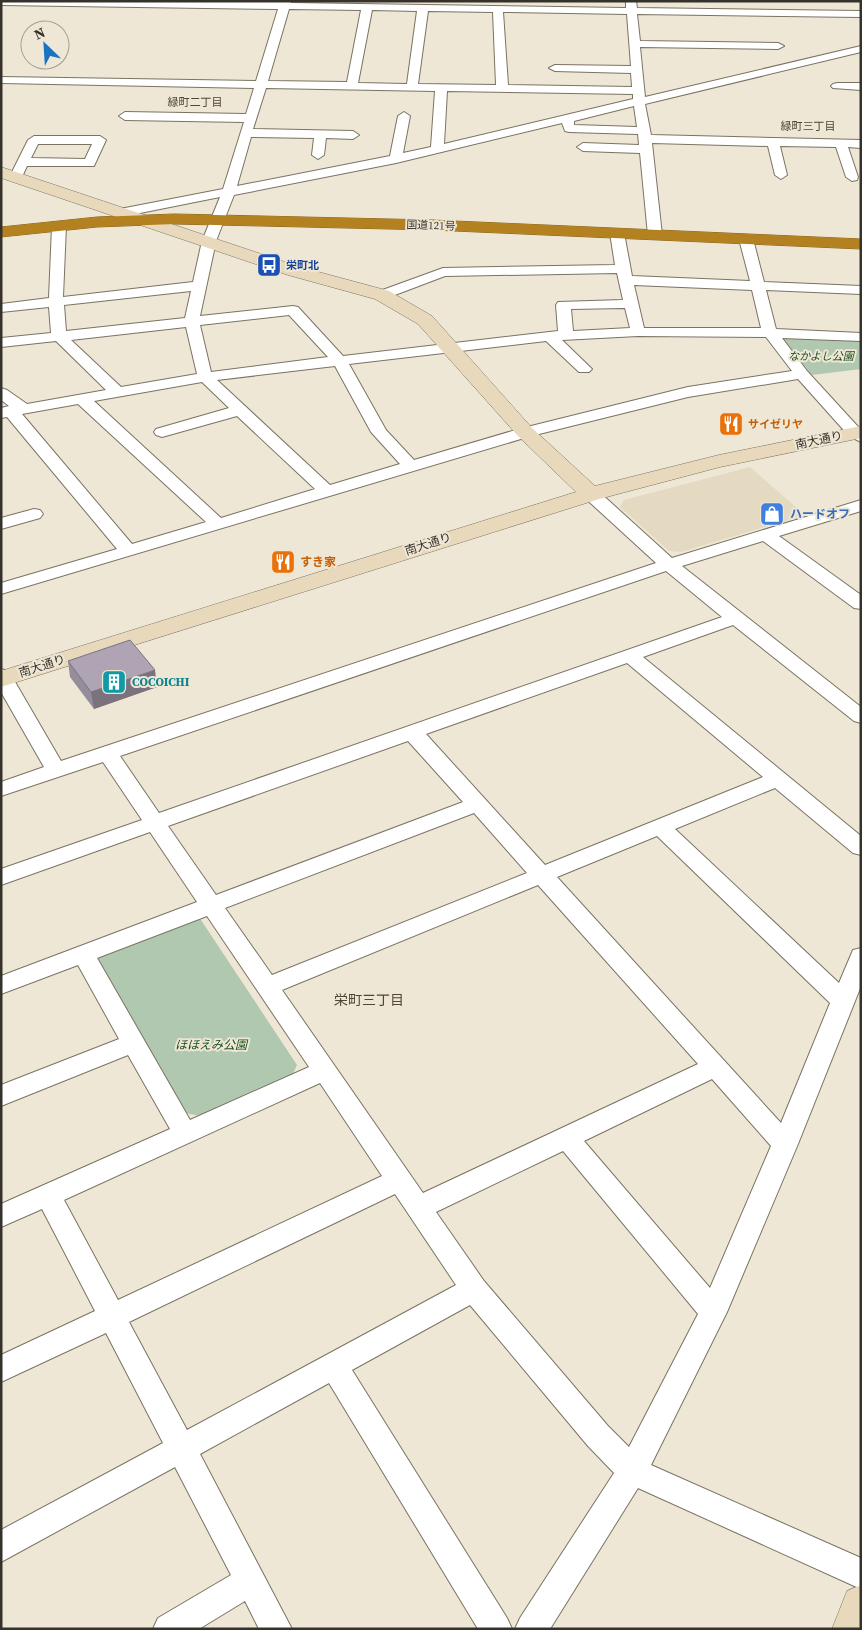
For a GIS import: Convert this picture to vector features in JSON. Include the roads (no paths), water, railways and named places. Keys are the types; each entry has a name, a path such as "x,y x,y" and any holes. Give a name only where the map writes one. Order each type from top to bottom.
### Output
{"highway":[{"name":"国道121号","path":"1,232 140,219 217,220 432,225 861,244"}],"street":[{"path":"764,1 768,13"},
{"path":"820,1 824,14"},
{"path":"1,2 351,4 366,8 385,4 424,8 462,5 498,10 514,6 632,7 754,17 768,13 861,14"},
{"path":"286,4 228,193 210,241 192,321 205,377 327,491"},
{"path":"632,7 639,96 655,235"},
{"path":"352,86 366,8"},
{"path":"412,87 424,8"},
{"path":"498,10 502,89"},
{"path":"635,44 757,42 778,46"},
{"path":"120,213 396,159 567,118 639,96 861,50"},
{"path":"555,68 637,70"},
{"path":"1,80 502,89 639,96"},
{"path":"837,86 861,86"},
{"path":"437,149 441,88"},
{"path":"125,116 250,118"},
{"path":"396,159 404,116"},
{"path":"567,118 569,128 645,140"},
{"path":"246,133 353,135"},
{"path":"318,155 320,135"},
{"path":"34,140 100,140 90,164 14,170 34,140"},
{"path":"583,147 645,140 861,144"},
{"path":"773,142 781,175"},
{"path":"841,144 852,177"},
{"path":"14,170 120,213 210,241 294,271 382,295 418,314 525,432 616,518 736,618 861,717"},
{"path":"59,226 56,301 59,336 117,392"},
{"path":"617,233 630,304 638,332"},
{"path":"746,239 770,333 802,374 859,434"},
{"path":"382,295 443,272 624,275 758,285 861,290"},
{"path":"1,308 200,286"},
{"path":"566,334 563,305 630,304"},
{"path":"1,343 293,310 339,360 379,432 412,467"},
{"path":"11,410 205,377 449,346 566,334 638,332 770,333 861,337"},
{"path":"549,336 584,369"},
{"path":"1,589 525,432 688,392 802,374"},
{"path":"1,393 11,410 128,551"},
{"path":"82,399 218,524"},
{"path":"162,432 239,410"},
{"name":"南大通り","path":"2,677 590,494 719,462 859,434"},
{"path":"1,789 670,564 858,508"},
{"path":"1,524 34,514"},
{"path":"766,535 861,604"},
{"path":"1,877 736,618"},
{"path":"629,655 861,848"},
{"path":"2,677 56,770"},
{"path":"412,732 786,1144"},
{"path":"107,753 474,1289 598,1436 632,1471 861,1574"},
{"path":"267,987 777,779"},
{"path":"1,985 478,804"},
{"path":"660,827 842,1000"},
{"path":"82,954 185,1133"},
{"path":"531,1629 632,1471 713,1312 786,1144 861,956"},
{"path":"1,1096 133,1042"},
{"path":"418,1208 715,1066"},
{"path":"1,1216 323,1071"},
{"path":"566,1137 713,1312"},
{"path":"1,1369 399,1180"},
{"path":"48,1195 276,1629"},
{"path":"1,1547 335,1367 474,1289"},
{"path":"335,1367 496,1629"},
{"path":"169,1629 251,1580"},
{"path":"853,1629 861,1605"}],"place":[{"name":"栄町北","path":"269,265"},
{"name":"サイゼリヤ","path":"731,424"},
{"name":"ハードオフ","path":"772,514"},
{"name":"すき家","path":"283,562"},
{"name":"COCOICHI","path":"114,682"}],"district":[{"name":"緑町二丁目","path":"195,102"},
{"name":"緑町三丁目","path":"808,126"},
{"name":"栄町三丁目","path":"369,1000"}],"park label":[{"name":"なかよし公園","path":"821,356"},
{"name":"ほほえみ公園","path":"211,1045"}]}
